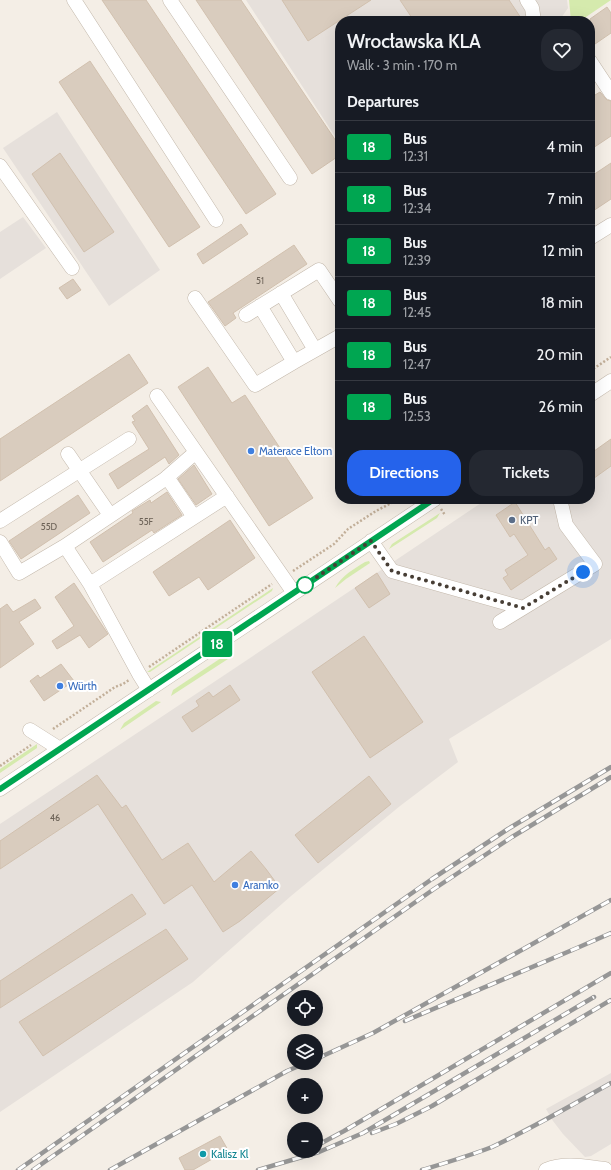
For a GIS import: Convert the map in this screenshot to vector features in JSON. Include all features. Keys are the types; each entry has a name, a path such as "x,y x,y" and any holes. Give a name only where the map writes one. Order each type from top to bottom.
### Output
{"street":[{"path":"74,0 216,220"},
{"path":"170,0 290,178"},
{"path":"527,0 532,8 533,16"},
{"path":"595,68 611,92"},
{"path":"0,166 72,268"},
{"path":"595,235 611,225"},
{"path":"246,315 319,270 335,294"},
{"path":"281,293 315,350"},
{"path":"195,298 255,385 335,339"},
{"path":"260,306 294,362"},
{"path":"595,392 611,381"},
{"path":"157,396 294,593"},
{"path":"0,521 129,439"},
{"path":"0,542 19,573 65,546 167,477 196,452"},
{"path":"68,454 110,515"},
{"path":"167,477 194,517"},
{"path":"90,584 227,496"},
{"path":"0,789 427,504"},
{"path":"500,622 595,564 566,524 561,504"},
{"path":"371,541 392,571 523,608"},
{"path":"65,546 90,584 138,674 149,690"},
{"path":"30,730 60,749"},
{"path":"546,1170 552,1167 570,1166 607,1169"}],"path":[{"path":"595,368 611,357"},
{"path":"0,766 115,687 123,684 334,544 348,529 389,504"}],"shaded area":[{"path":"246,0 567,0 568,8 562,16 335,16 335,136"},
{"path":"57,112 160,270 109,306 3,148"},
{"path":"23,217 46,248 0,279 0,232"},
{"path":"611,439 611,639 449,739 458,762 400,806 291,896 193,982 0,1112 0,824 480,504 595,504 595,450"},
{"path":"611,1073 611,1144 591,1156 585,1157 563,1134 546,1109"}],"green space":[{"path":"569,0 611,0 587,16 571,16"},
{"path":"440,513 437,518 389,549 392,544"},
{"path":"369,561 370,563 335,588 341,579 348,573"},
{"path":"273,588 272,591 150,672 147,672"},
{"path":"221,658 228,659 171,696 173,690"},
{"path":"156,701 161,702 120,730 124,723"},
{"path":"37,744 37,748 0,773 0,769"}],"building":[{"path":"102,0 146,0 276,194 246,214"},
{"path":"196,0 241,0 335,140 335,158 312,174"},
{"path":"282,0 371,0 346,16 335,16 335,23 308,41"},
{"path":"400,0 509,0 520,16 411,16"},
{"path":"607,7 611,13 611,33 595,44 595,16"},
{"path":"90,61 200,227 169,247 59,82"},
{"path":"600,92 607,100 611,101 611,136 595,147 595,95"},
{"path":"60,153 114,232 84,252 32,174"},
{"path":"611,163 611,199 595,210 595,174"},
{"path":"241,224 248,234 203,264 197,254"},
{"path":"294,245 307,264 233,313 236,318 225,326 208,302"},
{"path":"73,279 81,290 67,299 59,288"},
{"path":"129,354 148,383 0,481 0,439"},
{"name":"Materace Eltom","path":"208,367 232,403 245,395 313,498 269,526 178,387"},
{"path":"147,405 179,455 169,464 165,457 118,489 109,474 149,449 132,422 135,421 132,416"},
{"path":"611,439 611,466 595,477 595,450"},
{"path":"194,465 212,494 196,505 178,479"},
{"path":"167,492 182,515 154,533 152,530 103,562 90,542 133,513 132,511 150,500 151,503"},
{"path":"78,495 90,513 21,559 9,541"},
{"path":"512,504 516,504 545,550 549,547 557,559 511,590 503,578 508,575 505,570 528,555 514,534 510,537 496,515"},
{"path":"230,520 255,558 208,590 199,577 169,596 153,572"},
{"path":"377,573 390,594 369,608 355,588"},
{"path":"74,583 108,634 89,648 80,635 57,649 52,641 74,626 55,597"},
{"path":"35,599 41,608 19,622 34,644 0,668 0,609 7,604 13,612"},
{"path":"364,636 423,722 370,758 312,672"},
{"path":"61,664 74,681 44,701 30,681 38,675 40,678"},
{"path":"230,685 240,700 192,732 182,717 199,706 196,701 209,692 213,697"},
{"path":"97,775 122,808 126,805 162,860 188,843 214,882 251,851 280,888 240,921 223,932 192,885 164,904 98,804 0,869 0,841"},
{"path":"369,776 391,804 318,863 295,835"},
{"path":"132,894 146,914 0,1008 0,981"},
{"path":"166,929 188,959 43,1056 19,1022"},
{"name":"Kalisz Kl","path":"220,1136 228,1150 193,1170 185,1170 179,1158"}],"railway":[{"path":"18,1170 432,879 508,829 611,767"},
{"path":"33,1170 434,889 512,837 611,777"},
{"path":"323,1056 373,1033 611,900"},
{"path":"405,1021 611,933"},
{"path":"323,1142 611,973"},
{"path":"258,1170 319,1152 363,1133 594,997"},
{"path":"372,1133 396,1124 432,1106 611,1000"},
{"path":"110,1170 289,1070"},
{"path":"422,1170 492,1147 611,1083"}],"bus line":[{"name":"18","path":"0,789 427,504"}],"place":[{"name":"Materace Eltom","path":"251,451"},
{"name":"KPT","path":"512,520"},
{"name":"Würth","path":"60,686"},
{"name":"Aramko","path":"235,885"},
{"name":"Kalisz Kl","path":"203,1154"}],"route":[{"path":"305,585 371,541 392,571 523,608 583,572"}]}
